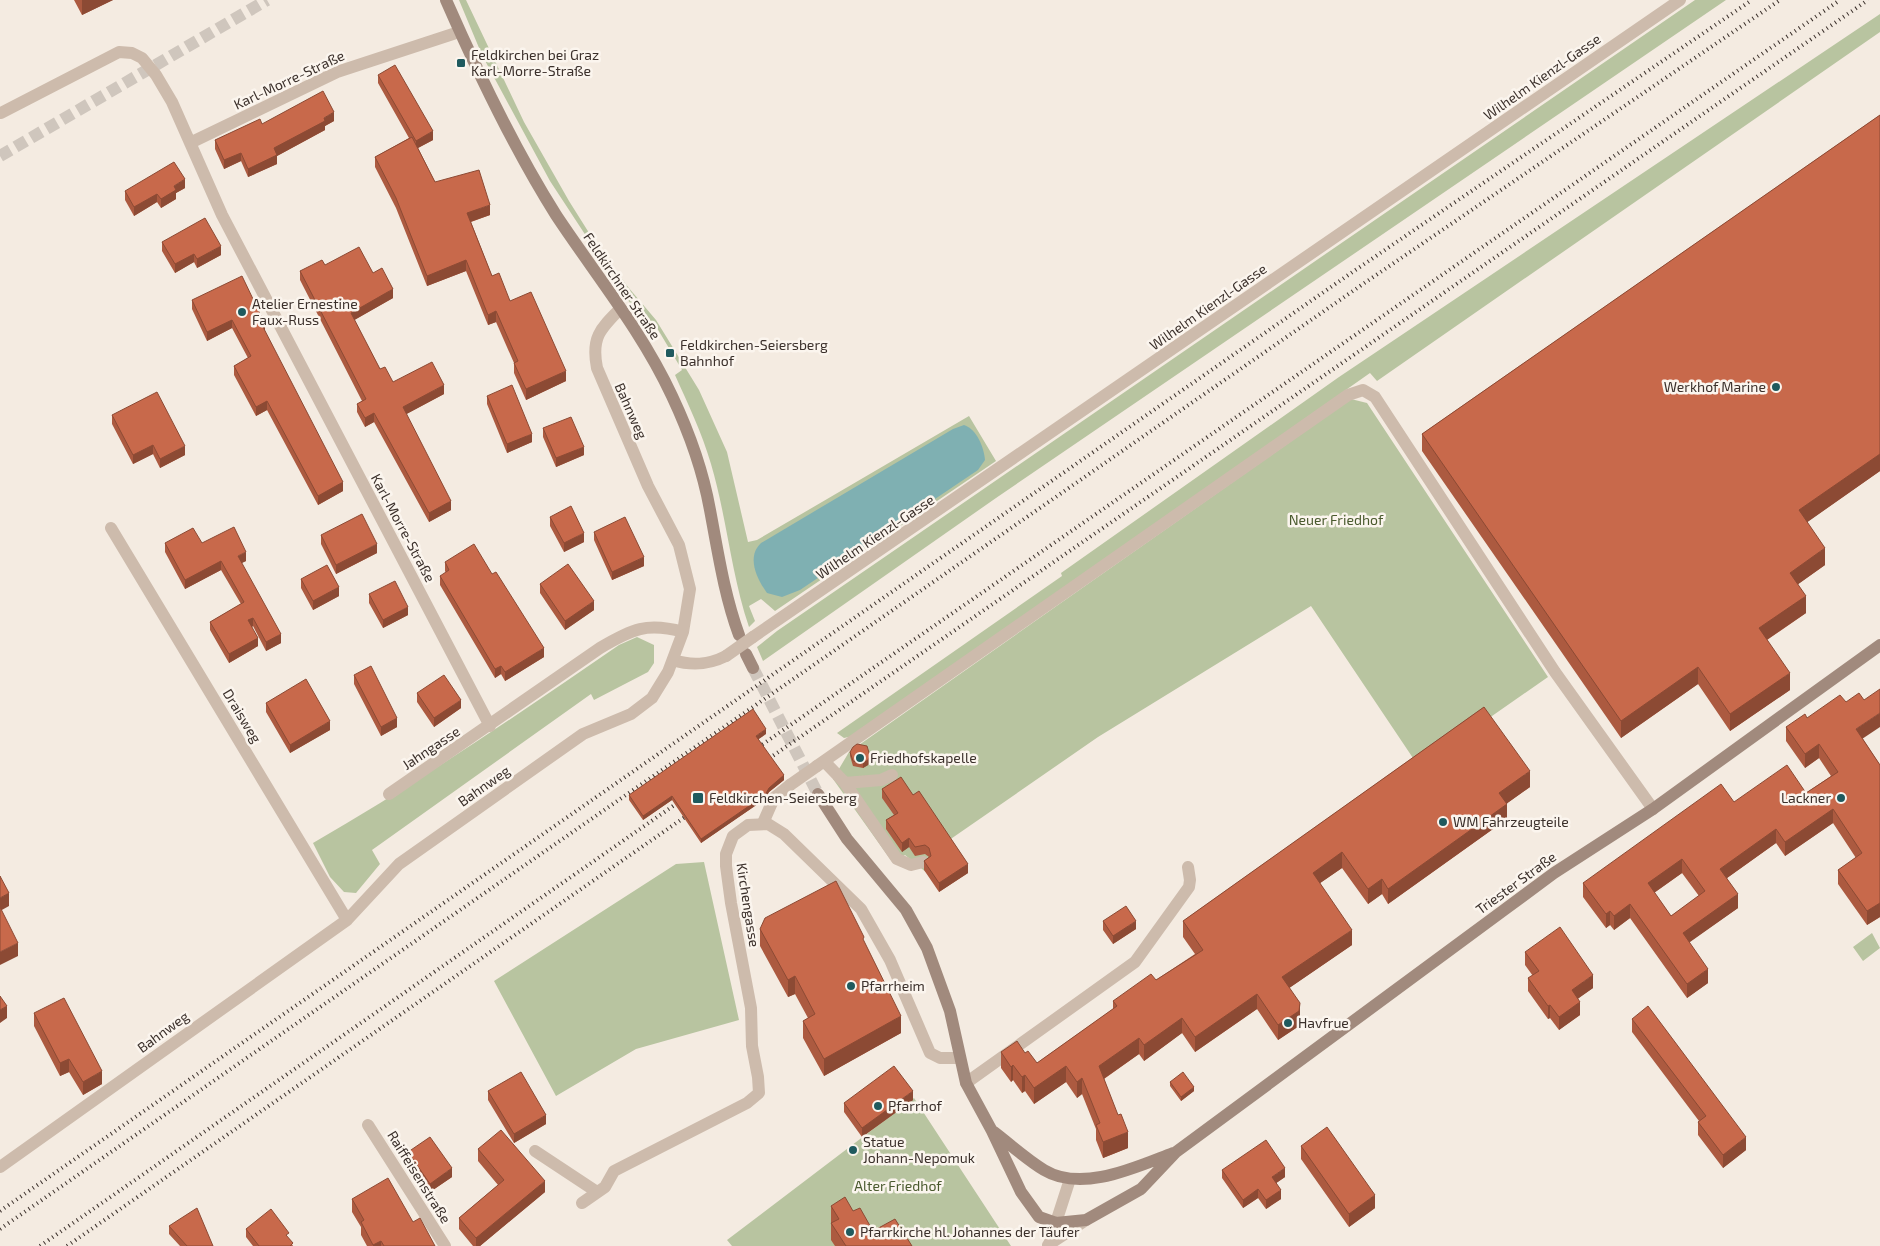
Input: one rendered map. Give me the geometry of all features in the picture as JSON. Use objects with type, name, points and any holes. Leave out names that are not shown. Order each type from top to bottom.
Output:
[{"type":"street","name":"Feldkirchner Straße","points":[[446,0],[460,32],[527,165],[555,213],[663,377],[691,440],[710,510],[720,570],[739,635]]},
{"type":"street","name":"Wilhelm Kienzl-Gasse","points":[[673,660],[684,664],[702,664],[726,656],[1680,0]]},
{"type":"street","name":"Karl-Morre-Straße","points":[[190,143],[337,72],[460,32]]},
{"type":"street","name":"Karl-Morre-Straße","points":[[1,113],[119,52],[132,53],[142,58],[156,75],[190,143],[222,215],[490,726]]},
{"type":"street","name":"Bahnweg","points":[[0,1167],[347,920],[399,864],[583,734],[642,707],[660,687],[684,632],[690,589],[679,545],[648,486],[608,395],[595,356],[597,335],[620,309]]},
{"type":"street","points":[[960,1058],[940,1058],[930,1053],[890,960],[861,909],[784,834],[763,823],[774,798],[820,763],[1348,395],[1363,390],[1375,397],[1555,672],[1653,809]]},
{"type":"street","name":"Draisweg","points":[[111,528],[347,920]]},
{"type":"street","points":[[490,726],[600,648],[621,636],[646,627],[660,626],[684,632]]},
{"type":"street","name":"Triester Straße","points":[[1176,1152],[1554,873],[1653,809],[1880,645]]},
{"type":"street","points":[[746,654],[753,668]]},
{"type":"street","name":"Jahngasse","points":[[389,794],[490,726]]},
{"type":"street","points":[[820,763],[845,783],[897,859],[911,865],[923,862]]},
{"type":"street","points":[[845,783],[873,781],[892,776]]},
{"type":"street","points":[[818,794],[847,839],[892,892],[918,930],[943,988],[966,1083],[992,1131],[1021,1192],[1039,1217],[1056,1223],[1086,1220]]},
{"type":"street","name":"Kirchengasse","points":[[582,1203],[605,1187],[614,1171],[747,1103],[758,1093],[758,1077],[752,1046],[751,1008],[731,903],[726,854],[733,836],[740,829],[748,825],[763,823]]},
{"type":"street","points":[[966,1083],[1135,962],[1189,887],[1188,867]]},
{"type":"street","name":"Raiffeisenstraße","points":[[368,1124],[445,1246]]},
{"type":"street","points":[[992,1131],[1045,1170],[1070,1179],[1114,1175],[1176,1152]]},
{"type":"street","points":[[535,1151],[597,1192]]},
{"type":"street","points":[[1048,1245],[1086,1220],[1141,1189],[1176,1152]]},
{"type":"street","points":[[1048,1245],[1070,1179]]},
{"type":"green space","points":[[459,0],[466,0],[524,122],[569,201],[591,236],[628,287],[656,320],[699,390],[727,452],[748,542],[757,540],[969,416],[996,461],[775,611],[761,599],[749,606],[755,621],[749,627],[738,587],[711,464],[699,430],[675,375],[682,370],[657,328],[649,332],[550,181],[482,55]]},
{"type":"green space","points":[[1695,0],[1726,0],[996,498],[763,661],[757,647],[777,631]]},
{"type":"green space","points":[[1880,14],[1880,32],[1377,381],[1370,373],[853,736],[844,738],[837,733],[1062,576],[1061,573],[1339,377]]},
{"type":"green space","name":"Neuer Friedhof","points":[[1351,399],[1367,403],[1548,677],[1419,767],[1311,606],[1098,737],[929,854],[937,866],[927,873],[905,855],[893,863],[833,779],[849,752]]},
{"type":"green space","points":[[637,637],[654,645],[654,663],[648,672],[594,700],[591,694],[372,850],[380,864],[356,893],[344,892],[330,877],[313,843],[430,772],[619,645]]},
{"type":"green space","points":[[704,862],[739,1020],[636,1049],[556,1096],[494,981],[676,864]]},
{"type":"green space","points":[[1872,933],[1880,948],[1863,961],[1853,947]]},
{"type":"green space","name":"Alter Friedhof","points":[[914,1098],[1011,1246],[732,1246],[727,1240]]},
{"type":"water","points":[[964,425],[973,430],[983,450],[985,460],[978,470],[800,590],[782,597],[767,593],[757,575],[754,561],[754,555],[761,543],[953,429]]},
{"type":"building","points":[[395,65],[433,131],[416,141],[378,75]]},
{"type":"building","points":[[323,91],[334,112],[324,118],[325,121],[274,148],[277,155],[248,169],[241,153],[224,160],[215,140],[260,119],[262,124]]},
{"type":"building","points":[[1880,115],[1880,454],[1799,510],[1825,548],[1790,573],[1806,596],[1759,628],[1790,673],[1730,714],[1698,667],[1621,721],[1422,434]]},
{"type":"building","points":[[412,137],[435,182],[479,170],[490,205],[467,213],[492,276],[499,273],[510,301],[531,292],[566,371],[526,389],[514,363],[518,361],[496,311],[488,315],[466,260],[427,276],[396,198],[375,157]]},
{"type":"building","points":[[174,162],[185,179],[174,186],[176,190],[161,199],[157,194],[134,207],[125,191]]},
{"type":"building","points":[[205,218],[221,246],[197,259],[194,254],[175,264],[162,242]]},
{"type":"building","points":[[359,247],[373,273],[382,268],[393,289],[351,313],[380,369],[385,367],[393,382],[432,362],[444,385],[403,407],[451,501],[429,513],[374,413],[365,418],[357,404],[366,399],[300,271],[322,260],[325,265]]},
{"type":"building","points":[[242,276],[265,324],[262,325],[343,482],[318,496],[267,401],[256,407],[234,366],[251,356],[232,320],[207,332],[192,300]]},
{"type":"building","points":[[512,385],[532,434],[507,444],[487,396]]},
{"type":"building","points":[[157,392],[185,446],[160,459],[153,445],[133,455],[112,415]]},
{"type":"building","points":[[571,417],[584,447],[556,458],[543,428]]},
{"type":"building","points":[[571,506],[584,533],[564,543],[550,517]]},
{"type":"building","points":[[362,514],[377,544],[336,565],[321,535]]},
{"type":"building","points":[[625,517],[644,557],[612,572],[594,532]]},
{"type":"building","points":[[234,527],[246,552],[238,556],[281,634],[266,642],[253,618],[248,620],[258,638],[229,654],[210,622],[244,602],[221,561],[185,580],[165,543],[193,528],[202,543]]},
{"type":"building","points":[[474,544],[492,574],[496,572],[544,648],[505,672],[501,666],[495,669],[440,576],[449,570],[445,562]]},
{"type":"building","points":[[568,564],[594,601],[565,621],[540,584]]},
{"type":"building","points":[[327,565],[339,587],[313,601],[301,579]]},
{"type":"building","points":[[395,581],[408,607],[383,620],[369,594]]},
{"type":"building","points":[[371,666],[397,718],[381,727],[354,675]]},
{"type":"building","points":[[444,675],[461,700],[434,718],[417,693]]},
{"type":"building","points":[[306,679],[330,721],[290,745],[266,703]]},
{"type":"building","points":[[1880,689],[1880,713],[1856,729],[1880,765],[1880,903],[1867,911],[1838,870],[1862,853],[1833,809],[1785,842],[1776,829],[1720,869],[1738,894],[1683,933],[1708,969],[1687,984],[1630,904],[1614,916],[1610,911],[1606,914],[1583,883],[1721,784],[1734,802],[1787,765],[1806,793],[1838,772],[1819,744],[1805,754],[1786,727],[1805,714],[1807,718],[1840,695],[1846,702],[1859,693],[1864,700]],"holes":[[[1682,859],[1705,891],[1671,916],[1648,883]]]},
{"type":"building","points":[[1484,707],[1530,771],[1499,793],[1507,804],[1388,889],[1382,879],[1368,889],[1342,852],[1313,873],[1352,930],[1282,977],[1300,1003],[1299,1011],[1278,1025],[1257,994],[1195,1037],[1182,1018],[1144,1045],[1139,1038],[1099,1066],[1118,1115],[1121,1114],[1128,1132],[1103,1142],[1096,1125],[1100,1123],[1082,1078],[1077,1082],[1066,1066],[1034,1088],[1025,1075],[1022,1077],[1013,1065],[1011,1067],[1001,1052],[1017,1041],[1025,1053],[1028,1051],[1037,1063],[1117,1006],[1113,1001],[1151,974],[1156,980],[1203,950],[1183,921]]},
{"type":"building","points":[[753,709],[766,729],[756,736],[784,775],[769,788],[765,795],[701,839],[672,796],[643,816],[629,795]]},
{"type":"building","name":"Friedhofskapelle","points":[[857,744],[867,746],[870,756],[863,763],[853,761],[850,752]]},
{"type":"building","points":[[901,777],[913,795],[919,791],[968,864],[939,883],[924,861],[931,856],[929,848],[925,845],[915,847],[909,838],[902,843],[886,820],[898,813],[882,789]]},
{"type":"building","points":[[0,876],[9,893],[0,898]]},
{"type":"building","name":"Pfarrheim","points":[[836,881],[901,1016],[824,1059],[803,1021],[815,1014],[795,976],[788,980],[760,929],[765,918]]},
{"type":"building","points":[[1126,906],[1136,921],[1113,936],[1103,921]]},
{"type":"building","points":[[0,907],[18,943],[0,952]]},
{"type":"building","points":[[1560,927],[1593,975],[1572,990],[1580,1002],[1559,1017],[1550,1005],[1548,1006],[1528,978],[1539,971],[1525,952]]},
{"type":"building","points":[[0,996],[7,1006],[0,1010]]},
{"type":"building","points":[[64,998],[102,1071],[83,1082],[69,1059],[60,1063],[34,1013]]},
{"type":"building","points":[[1648,1006],[1746,1137],[1723,1155],[1698,1122],[1706,1116],[1632,1019]]},
{"type":"building","name":"Pfarrhof","points":[[894,1066],[913,1091],[862,1128],[844,1103]]},
{"type":"building","points":[[521,1072],[546,1115],[514,1134],[488,1091]]},
{"type":"building","points":[[1183,1072],[1194,1087],[1181,1097],[1170,1082]]},
{"type":"building","points":[[1327,1127],[1375,1195],[1349,1214],[1301,1146]]},
{"type":"building","points":[[501,1130],[545,1181],[476,1238],[459,1218],[504,1180],[478,1149]]},
{"type":"building","points":[[430,1137],[452,1168],[430,1184],[408,1152]]},
{"type":"building","points":[[1266,1140],[1285,1168],[1272,1177],[1281,1190],[1266,1200],[1258,1189],[1243,1200],[1222,1170]]},
{"type":"building","points":[[388,1178],[413,1222],[420,1218],[435,1246],[384,1246],[381,1241],[373,1245],[361,1222],[364,1220],[352,1199]]},
{"type":"building","points":[[845,1197],[853,1211],[860,1208],[873,1231],[895,1219],[912,1246],[846,1246],[831,1223],[839,1219],[831,1206]]},
{"type":"building","points":[[197,1208],[213,1246],[187,1246],[169,1226]]},
{"type":"building","points":[[271,1209],[289,1233],[286,1235],[293,1243],[290,1246],[259,1246],[246,1229]]},
{"type":"tunnel","points":[[0,156],[267,0]]},
{"type":"tunnel","points":[[753,668],[818,794]]},
{"type":"railway","points":[[0,1211],[1354,271],[1752,0]]},
{"type":"railway","points":[[0,1229],[1363,284],[1780,0]]},
{"type":"railway","points":[[750,753],[1840,0]]},
{"type":"railway","points":[[761,764],[1868,0]]},
{"type":"railway","points":[[40,1246],[686,797]]},
{"type":"railway","points":[[67,1246],[695,810]]},
{"type":"place","name":"Feldkirchen bei Graz Karl-Morre-Straße","points":[[461,63]]},
{"type":"place","name":"Atelier Ernestine Faux-Russ","points":[[242,312]]},
{"type":"place","name":"Feldkirchen-Seiersberg Bahnhof","points":[[670,353]]},
{"type":"place","name":"Werkhof Marine","points":[[1776,387]]},
{"type":"place","name":"Friedhofskapelle","points":[[860,758]]},
{"type":"place","name":"Feldkirchen-Seiersberg","points":[[698,798]]},
{"type":"place","name":"Lackner","points":[[1841,798]]},
{"type":"place","name":"WM Fahrzeugteile","points":[[1443,822]]},
{"type":"place","name":"Pfarrheim","points":[[851,986]]},
{"type":"place","name":"Havfrue","points":[[1288,1023]]},
{"type":"place","name":"Pfarrhof","points":[[878,1106]]},
{"type":"place","name":"Statue Johann-Nepomuk","points":[[853,1150]]},
{"type":"place","name":"Pfarrkirche hl. Johannes der Täufer","points":[[850,1232]]}]
